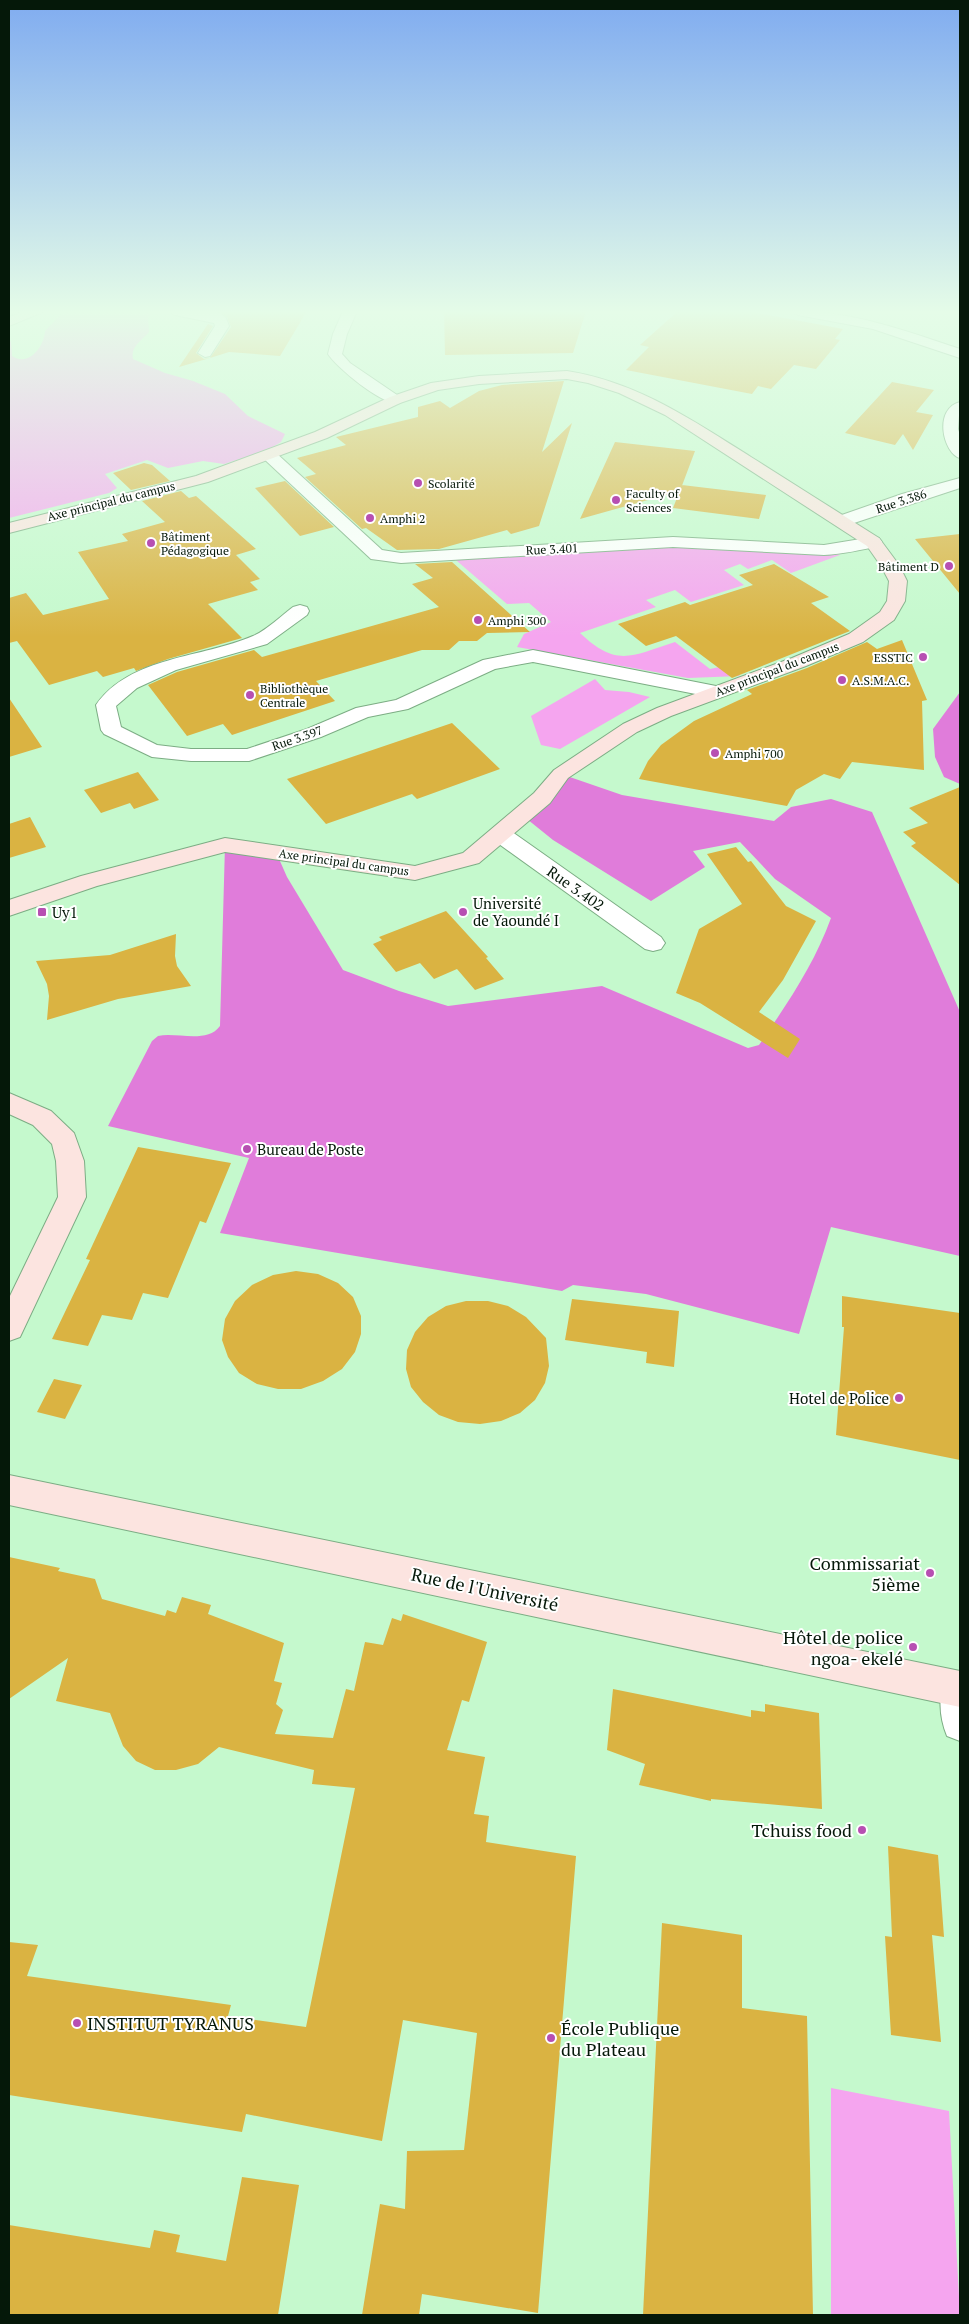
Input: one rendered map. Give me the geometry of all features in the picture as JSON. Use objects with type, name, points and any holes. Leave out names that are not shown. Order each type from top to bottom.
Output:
[{"type":"street","name":"Axe principal du campus","points":[[9,528],[202,479],[321,435],[354,419]]},
{"type":"street","name":"Axe principal du campus","points":[[9,908],[89,881],[225,845],[415,873],[471,858],[542,798],[561,774],[630,728],[716,692],[799,662],[856,638],[887,616],[896,601],[898,581],[890,565],[872,542],[682,419]]},
{"type":"street","points":[[951,419],[950,429],[960,453]]},
{"type":"street","name":"Rue 3.401","points":[[269,455],[377,555],[401,558],[673,542],[841,550],[872,542]]},
{"type":"street","name":"Rue 3.386","points":[[842,521],[960,483]]},
{"type":"street","name":"Rue 3.397","points":[[300,611],[260,640],[169,666],[130,684],[106,705],[111,730],[152,751],[191,755],[248,755],[314,733],[364,712],[401,705],[490,664],[533,656],[716,692]]},
{"type":"street","name":"Rue 3.402","points":[[500,834],[653,943]]},
{"type":"street","points":[[9,1103],[42,1118],[64,1140],[70,1160],[72,1197],[9,1328]]},
{"type":"street","name":"Rue de l'Université","points":[[9,1490],[960,1700]]},
{"type":"shaded area","points":[[9,419],[255,419],[285,434],[281,442],[268,450],[224,464],[203,461],[168,468],[147,460],[105,474],[117,488],[109,493],[9,518]]},
{"type":"shaded area","points":[[673,542],[824,550],[840,555],[791,573],[772,560],[748,569],[740,564],[724,570],[744,585],[691,602],[675,590],[646,600],[656,607],[580,633],[604,651],[625,656],[635,655],[675,642],[710,669],[724,666],[740,676],[688,678],[517,647],[524,634],[551,622],[529,603],[507,604],[450,555]]},
{"type":"shaded area","points":[[595,679],[605,690],[629,692],[650,697],[560,749],[541,745],[531,716]]},
{"type":"shaded area","points":[[960,692],[960,784],[944,777],[935,757],[933,729]]},
{"type":"shaded area","points":[[561,774],[622,795],[774,821],[791,807],[831,799],[872,812],[960,1012],[960,1256],[831,1227],[799,1334],[646,1294],[573,1285],[562,1291],[220,1233],[249,1158],[108,1126],[152,1041],[158,1036],[166,1035],[208,1035],[220,1026],[225,845],[276,852],[287,877],[343,970],[399,991],[448,1006],[602,986],[748,1048],[759,1045],[808,968],[831,918],[775,879],[740,842],[693,851],[705,867],[651,901],[553,840],[522,815]]},
{"type":"shaded area","points":[[831,2088],[949,2111],[960,2315],[831,2315]]},
{"type":"building","points":[[408,419],[552,419],[542,452],[572,423],[539,526],[511,534],[507,530],[439,549],[397,550],[366,528],[362,529],[305,477],[316,474],[297,458],[346,445],[336,437]]},
{"type":"building","points":[[857,419],[930,419],[913,450],[903,434],[895,445],[845,433]]},
{"type":"building","points":[[615,442],[695,451],[680,491],[580,519]]},
{"type":"building","points":[[144,463],[152,465],[170,481],[131,490],[113,473]]},
{"type":"building","points":[[285,481],[334,527],[300,536],[255,488]]},
{"type":"building","points":[[682,485],[766,495],[759,519],[673,508]]},
{"type":"building","points":[[181,491],[189,498],[196,496],[256,549],[236,555],[260,579],[250,582],[258,590],[208,604],[242,638],[168,659],[136,671],[134,668],[103,677],[97,671],[49,685],[17,641],[9,643],[9,598],[26,593],[43,615],[109,599],[78,552],[128,541],[122,534],[165,522],[142,501]]},
{"type":"building","name":"Bâtiment D","points":[[960,534],[960,594],[915,539]]},
{"type":"building","points":[[452,562],[530,632],[487,633],[477,641],[459,641],[449,650],[422,650],[316,681],[335,701],[232,735],[223,724],[187,736],[148,685],[177,672],[254,650],[262,657],[439,607],[412,584],[433,578],[415,564]]},
{"type":"building","points":[[774,564],[829,597],[811,603],[850,631],[732,678],[676,636],[646,646],[618,624],[685,602],[690,605],[753,585],[739,575]]},
{"type":"building","points":[[902,640],[927,700],[922,701],[924,770],[852,762],[840,779],[824,774],[796,790],[787,806],[639,779],[648,761],[661,745],[694,721],[752,694],[747,690],[807,668],[867,642],[877,649]]},
{"type":"building","points":[[9,698],[42,747],[9,757]]},
{"type":"building","points":[[452,723],[500,769],[417,799],[412,794],[326,824],[287,779]]},
{"type":"building","points":[[138,772],[159,800],[134,809],[130,803],[101,813],[84,790]]},
{"type":"building","points":[[960,787],[960,885],[911,846],[916,843],[903,832],[928,823],[909,808]]},
{"type":"building","points":[[30,817],[46,847],[9,858],[9,824]]},
{"type":"building","points":[[736,847],[748,862],[751,861],[786,906],[816,921],[783,980],[759,1012],[800,1039],[788,1058],[700,1003],[676,993],[699,929],[742,904],[707,854]]},
{"type":"building","points":[[446,911],[488,957],[486,958],[504,979],[475,990],[457,969],[434,979],[420,963],[396,972],[373,944],[382,940],[379,937]]},
{"type":"building","points":[[176,934],[175,956],[177,966],[191,986],[118,999],[47,1020],[49,996],[47,984],[36,961],[110,955]]},
{"type":"building","points":[[138,1147],[231,1163],[206,1223],[200,1221],[168,1298],[143,1293],[132,1320],[102,1315],[88,1346],[52,1339],[90,1260],[86,1259]]},
{"type":"building","points":[[296,1271],[318,1274],[338,1283],[353,1297],[361,1316],[361,1334],[355,1352],[342,1369],[323,1381],[301,1389],[278,1389],[257,1384],[239,1373],[228,1357],[222,1340],[225,1319],[235,1301],[252,1285],[273,1275]]},
{"type":"building","name":"Hotel de Police","points":[[842,1296],[960,1313],[960,1460],[836,1435],[844,1327],[842,1327]]},
{"type":"building","points":[[572,1299],[679,1311],[674,1367],[646,1363],[647,1352],[565,1340]]},
{"type":"building","points":[[466,1301],[488,1301],[508,1306],[526,1317],[546,1338],[549,1366],[545,1383],[535,1400],[520,1413],[501,1421],[480,1424],[458,1422],[439,1415],[423,1402],[411,1387],[406,1369],[407,1350],[415,1332],[428,1317],[446,1306]]},
{"type":"building","points":[[54,1379],[82,1385],[65,1419],[37,1412]]},
{"type":"building","points":[[9,1557],[60,1568],[58,1571],[95,1579],[102,1599],[165,1616],[167,1610],[176,1613],[182,1597],[211,1605],[208,1614],[284,1643],[274,1681],[282,1683],[276,1704],[283,1710],[275,1734],[333,1738],[346,1689],[354,1691],[365,1642],[383,1645],[392,1618],[401,1621],[403,1614],[487,1642],[469,1702],[462,1700],[447,1750],[485,1757],[474,1814],[489,1816],[486,1842],[576,1856],[538,2313],[422,2294],[419,2315],[362,2315],[380,2204],[405,2209],[407,2151],[464,2150],[477,2033],[403,2020],[382,2141],[246,2114],[242,2132],[9,2095],[9,1942],[38,1945],[27,1976],[231,2005],[228,2016],[306,2027],[355,1788],[312,1784],[314,1770],[219,1747],[198,1764],[176,1770],[155,1770],[136,1761],[123,1746],[110,1713],[56,1701],[68,1658],[9,1699]]},
{"type":"building","points":[[613,1689],[751,1717],[751,1710],[765,1712],[765,1704],[819,1713],[822,1809],[711,1799],[711,1801],[639,1785],[645,1764],[607,1750]]},
{"type":"building","points":[[888,1846],[938,1855],[944,1937],[932,1935],[941,2042],[891,2035],[885,1936],[892,1937]]},
{"type":"building","points":[[662,1923],[742,1935],[742,2008],[807,2016],[813,2315],[643,2315]]},
{"type":"building","points":[[242,2177],[299,2185],[278,2315],[9,2315],[9,2225],[150,2248],[154,2230],[180,2235],[176,2252],[226,2261]]},
{"type":"place","name":"Scolarité","points":[[418,483]]},
{"type":"place","name":"Faculty of Sciences","points":[[616,500]]},
{"type":"place","name":"Amphi 2","points":[[370,518]]},
{"type":"place","name":"Bâtiment Pédagogique","points":[[151,543]]},
{"type":"place","name":"Bâtiment D","points":[[949,566]]},
{"type":"place","name":"Amphi 300","points":[[478,620]]},
{"type":"place","name":"ESSTIC","points":[[923,657]]},
{"type":"place","name":"A.S.M.A.C.","points":[[842,680]]},
{"type":"place","name":"Bibliothèque Centrale","points":[[250,695]]},
{"type":"place","name":"Amphi 700","points":[[715,753]]},
{"type":"place","name":"Uy1","points":[[42,912]]},
{"type":"place","name":"Université de Yaoundé I","points":[[463,912]]},
{"type":"place","name":"Bureau de Poste","points":[[247,1149]]},
{"type":"place","name":"Hotel de Police","points":[[899,1398]]},
{"type":"place","name":"Commissariat 5ième","points":[[930,1573]]},
{"type":"place","name":"Hôtel de police ngoa- ekelé","points":[[913,1647]]},
{"type":"place","name":"Tchuiss food","points":[[862,1830]]},
{"type":"place","name":"INSTITUT TYRANUS","points":[[77,2023]]},
{"type":"place","name":"École Publique du Plateau","points":[[551,2038]]}]
